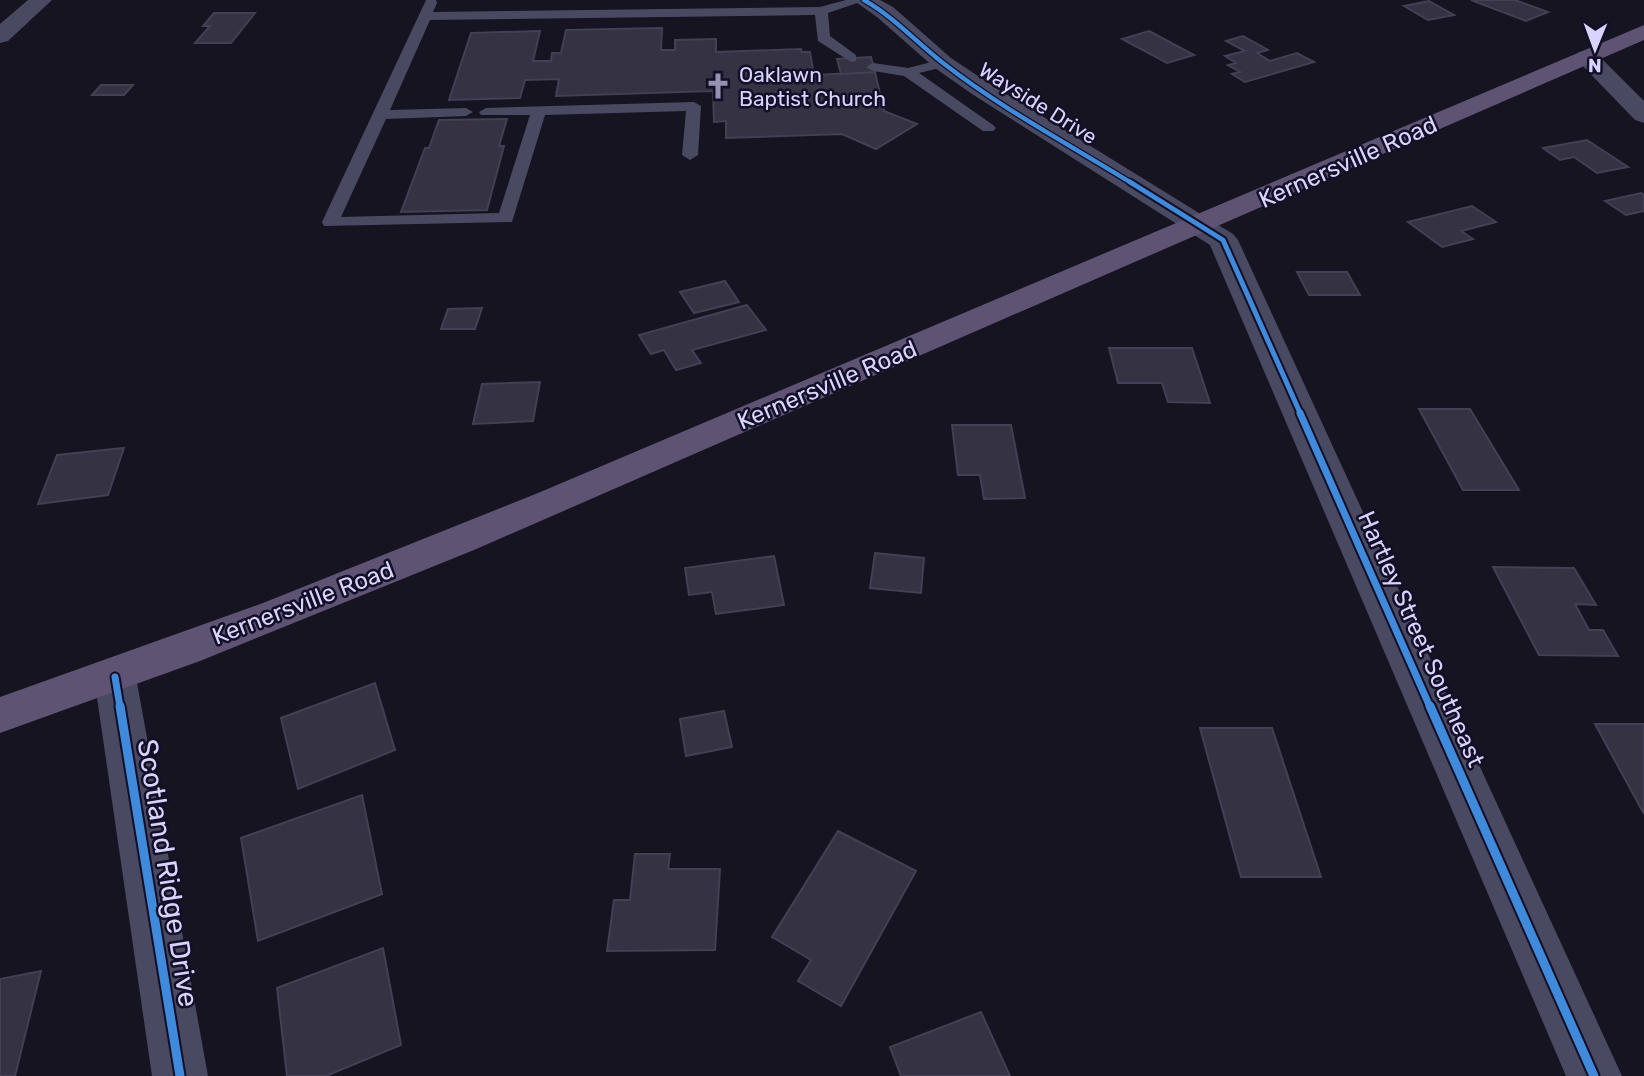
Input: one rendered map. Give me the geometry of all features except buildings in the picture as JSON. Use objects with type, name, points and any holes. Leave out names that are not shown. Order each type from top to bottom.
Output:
[{"type":"main road","name":"Kernersville Road","points":[[0,715],[115,677],[442,549],[1201,226],[1644,32]]},
{"type":"street","points":[[0,36],[41,0]]},
{"type":"street","name":"Wayside Drive","points":[[862,0],[885,12],[943,63],[1201,226]]},
{"type":"street","points":[[1587,57],[1644,115]]},
{"type":"street","name":"Hartley Street Southeast","points":[[1201,226],[1223,240],[1594,1076]]},
{"type":"street","name":"Scotland Ridge Drive","points":[[115,677],[180,1076]]},
{"type":"lane","points":[[433,0],[330,222],[506,218],[539,110]]},
{"type":"lane","points":[[424,16],[821,11],[862,0]]},
{"type":"lane","points":[[821,11],[824,38],[851,58]]},
{"type":"lane","points":[[873,67],[908,72],[943,63]]},
{"type":"lane","points":[[908,72],[988,128]]},
{"type":"lane","points":[[486,112],[694,106],[690,155]]},
{"type":"lane","points":[[380,115],[466,112]]},
{"type":"cycle path","points":[[864,0],[885,12],[943,63],[981,89],[1223,240],[1594,1076]]},
{"type":"cycle path","points":[[115,677],[180,1076]]},
{"type":"place","name":"Oaklawn Baptist Church","points":[[718,86]]}]
